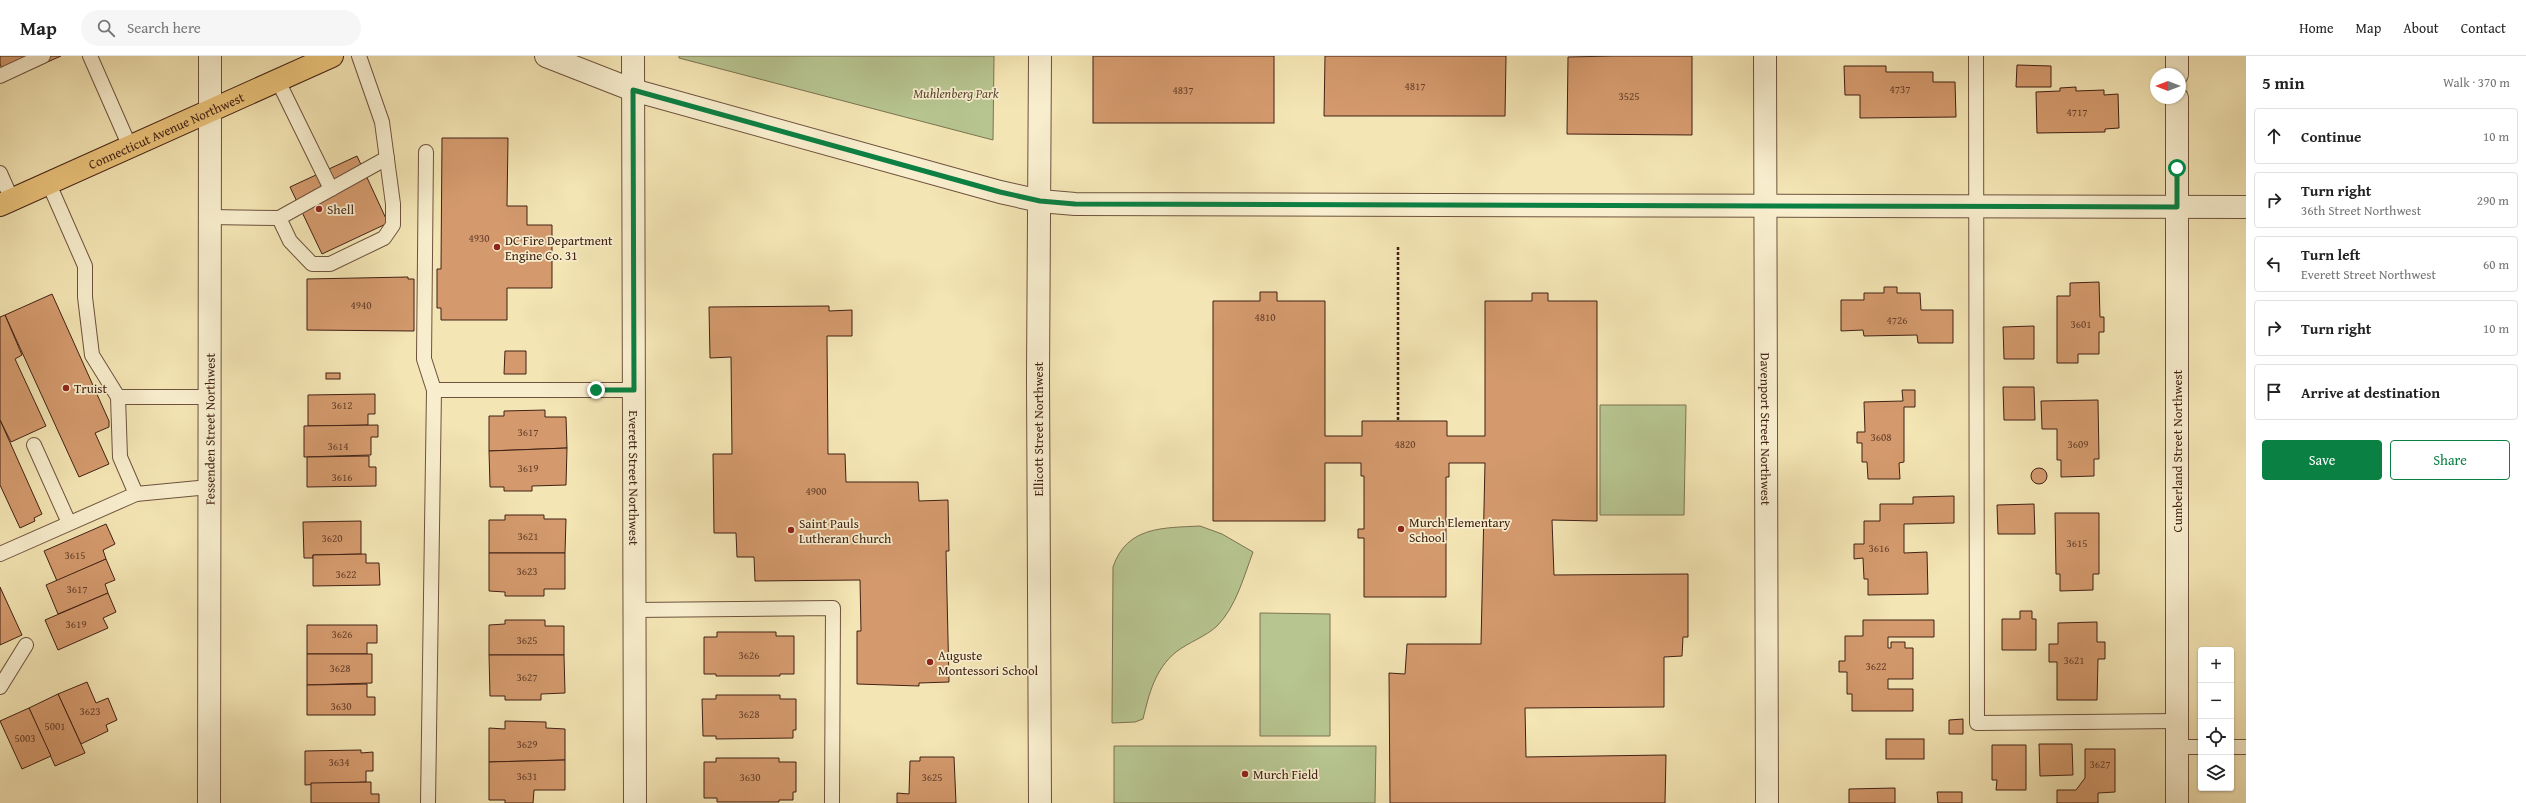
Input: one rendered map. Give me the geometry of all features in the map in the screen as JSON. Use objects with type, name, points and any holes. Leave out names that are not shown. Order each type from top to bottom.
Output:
[{"type":"main road","name":"Connecticut Avenue Northwest","points":[[6,203],[332,56]]},
{"type":"street","name":"Fessenden Street Northwest","points":[[209,803],[210,56]]},
{"type":"street","points":[[546,56],[633,90],[1000,192],[1040,201],[1082,204],[1766,207],[2246,207]]},
{"type":"street","name":"Everett Street Northwest","points":[[633,56],[635,803]]},
{"type":"street","name":"Ellicott Street Northwest","points":[[1040,56],[1038,376],[1040,803]]},
{"type":"street","name":"Davenport Street Northwest","points":[[1765,56],[1767,803]]},
{"type":"street","points":[[2177,56],[2177,68]]},
{"type":"street","name":"Cumberland Street Northwest","points":[[2177,104],[2177,803]]},
{"type":"lane","points":[[0,76],[43,56]]},
{"type":"lane","points":[[90,56],[130,147]]},
{"type":"lane","points":[[279,218],[290,241],[312,264],[330,264],[384,238],[393,225],[393,204],[382,122],[359,56]]},
{"type":"lane","points":[[1976,56],[1977,723],[2177,722]]},
{"type":"lane","points":[[278,80],[331,189]]},
{"type":"lane","points":[[426,152],[424,359],[434,390],[428,803]]},
{"type":"lane","points":[[210,217],[279,218],[387,158]]},
{"type":"lane","points":[[0,173],[6,203]]},
{"type":"lane","points":[[49,184],[85,266],[85,296],[92,355],[118,397],[120,457],[136,494]]},
{"type":"lane","points":[[434,390],[634,390]]},
{"type":"lane","points":[[118,397],[210,397]]},
{"type":"lane","points":[[34,445],[69,523]]},
{"type":"lane","points":[[0,554],[136,494],[209,487]]},
{"type":"lane","points":[[634,610],[833,608],[832,803]]},
{"type":"lane","points":[[0,687],[26,645]]},
{"type":"lane","points":[[2177,747],[2198,747]]},
{"type":"lane","points":[[2234,747],[2246,748]]},
{"type":"path","points":[[1398,247],[1398,421]]},
{"type":"green space","name":"Muhlenberg Park","points":[[679,56],[994,56],[993,140],[679,58]]},
{"type":"green space","points":[[1600,405],[1686,405],[1684,515],[1600,515]]},
{"type":"green space","points":[[1200,526],[1222,534],[1253,552],[1239,591],[1224,618],[1217,626],[1176,652],[1163,666],[1154,682],[1143,719],[1135,722],[1112,723],[1113,567],[1119,554],[1127,544],[1137,537],[1160,529]]},
{"type":"green space","points":[[1260,613],[1330,614],[1330,736],[1260,736]]},
{"type":"green space","name":"Murch Field","points":[[1114,746],[1376,746],[1375,803],[1114,803]]},
{"type":"building","points":[[0,56],[61,56],[7,80],[0,64]]},
{"type":"building","points":[[1093,56],[1274,56],[1274,123],[1093,123]]},
{"type":"building","points":[[1325,56],[1506,56],[1505,116],[1324,116]]},
{"type":"building","points":[[1692,56],[1692,135],[1567,134],[1568,57]]},
{"type":"building","points":[[2017,65],[2051,66],[2051,87],[2016,87]]},
{"type":"building","points":[[1844,66],[1886,66],[1886,72],[1933,72],[1933,82],[1955,82],[1956,117],[1860,118],[1860,95],[1845,95]]},
{"type":"building","points":[[2076,87],[2076,91],[2104,90],[2104,95],[2118,94],[2119,128],[2105,129],[2105,132],[2037,133],[2036,92],[2060,91],[2060,88]]},
{"type":"building","name":"DC Fire Department Engine Co. 31","points":[[442,138],[508,138],[507,206],[527,206],[527,225],[552,225],[552,288],[507,288],[507,320],[441,320],[441,308],[437,308],[437,269],[441,269]]},
{"type":"building","points":[[357,156],[388,223],[322,254],[290,187]]},
{"type":"building","points":[[408,277],[408,279],[414,279],[414,331],[307,330],[307,279]]},
{"type":"building","points":[[2099,282],[2100,317],[2104,317],[2104,332],[2099,332],[2099,354],[2078,354],[2078,363],[2057,363],[2057,296],[2070,296],[2070,283]]},
{"type":"building","points":[[1884,287],[1897,287],[1897,293],[1920,293],[1921,310],[1953,310],[1953,343],[1918,343],[1917,335],[1864,336],[1863,330],[1841,331],[1841,300],[1864,300],[1864,293],[1884,293]]},
{"type":"building","points":[[1260,292],[1277,292],[1277,301],[1325,301],[1325,436],[1362,436],[1362,421],[1447,421],[1447,436],[1485,436],[1485,301],[1532,301],[1532,293],[1548,293],[1548,301],[1597,301],[1597,521],[1552,520],[1554,575],[1688,574],[1688,637],[1683,637],[1682,656],[1664,657],[1664,707],[1525,708],[1526,757],[1666,755],[1665,803],[1390,803],[1389,673],[1405,674],[1407,644],[1481,644],[1485,463],[1449,463],[1449,477],[1446,477],[1446,597],[1364,597],[1364,538],[1358,538],[1358,529],[1364,529],[1364,476],[1361,476],[1361,463],[1325,463],[1325,521],[1213,521],[1213,301],[1260,301]]},
{"type":"building","name":"Truist","points":[[52,294],[109,421],[109,427],[95,433],[109,464],[79,477],[5,315]]},
{"type":"building","points":[[829,306],[829,311],[852,310],[852,336],[827,336],[828,454],[845,454],[846,482],[918,482],[919,501],[948,500],[949,551],[946,551],[949,682],[919,683],[919,686],[857,684],[857,631],[861,631],[860,580],[755,581],[754,557],[737,557],[736,533],[714,533],[713,454],[732,454],[731,357],[710,358],[709,307]]},
{"type":"building","points":[[5,315],[22,355],[15,359],[46,426],[11,442],[0,420],[0,317]]},
{"type":"building","points":[[2034,326],[2034,359],[2004,359],[2003,327]]},
{"type":"building","points":[[505,351],[526,351],[526,374],[504,374]]},
{"type":"building","points":[[326,373],[340,373],[340,379],[326,379]]},
{"type":"building","points":[[2003,387],[2034,387],[2035,420],[2004,420]]},
{"type":"building","points":[[1902,390],[1915,390],[1915,407],[1904,407],[1904,462],[1899,463],[1900,479],[1868,479],[1867,462],[1862,462],[1862,443],[1857,443],[1857,432],[1865,432],[1864,402],[1903,401]]},
{"type":"building","points":[[375,394],[375,414],[368,414],[368,425],[308,426],[308,395]]},
{"type":"building","points":[[2098,400],[2099,459],[2094,459],[2094,476],[2061,477],[2061,460],[2057,460],[2057,429],[2042,429],[2041,401]]},
{"type":"building","points":[[545,410],[545,417],[566,417],[567,448],[489,451],[489,416],[504,416],[504,411]]},
{"type":"building","points":[[0,420],[42,514],[34,518],[35,521],[20,528],[0,485]]},
{"type":"building","points":[[378,425],[378,437],[371,437],[371,455],[304,457],[304,426]]},
{"type":"building","points":[[567,448],[566,485],[532,486],[532,491],[504,491],[504,487],[490,487],[489,451]]},
{"type":"building","points":[[369,456],[369,467],[376,467],[376,486],[307,487],[307,457]]},
{"type":"building","points":[[2036,468],[2042,468],[2047,473],[2045,482],[2042,484],[2036,484],[2031,479],[2031,473]]},
{"type":"building","points":[[1954,496],[1954,523],[1904,524],[1904,553],[1927,552],[1928,594],[1868,595],[1868,579],[1864,579],[1863,558],[1854,559],[1854,544],[1864,544],[1864,521],[1880,521],[1880,504],[1913,504],[1913,497]]},
{"type":"building","points":[[2034,504],[2035,534],[1998,534],[1997,505]]},
{"type":"building","points":[[2055,513],[2099,513],[2099,574],[2093,574],[2093,590],[2060,591],[2060,574],[2056,574]]},
{"type":"building","points":[[505,515],[544,515],[544,519],[566,519],[565,553],[489,553],[489,520],[505,520]]},
{"type":"building","points":[[361,521],[361,554],[313,555],[313,558],[304,558],[303,522]]},
{"type":"building","points":[[106,524],[115,544],[103,550],[106,559],[57,581],[44,551]]},
{"type":"building","points":[[489,553],[565,553],[565,589],[544,589],[544,596],[505,596],[505,592],[489,591]]},
{"type":"building","points":[[366,554],[366,563],[379,563],[380,585],[313,586],[313,555]]},
{"type":"building","points":[[106,559],[115,580],[105,584],[108,593],[58,614],[46,585]]},
{"type":"building","points":[[0,587],[22,635],[0,645]]},
{"type":"building","points":[[108,593],[116,612],[103,618],[108,628],[58,650],[45,620]]},
{"type":"building","points":[[2020,611],[2032,611],[2032,619],[2036,619],[2036,650],[2002,650],[2002,619],[2020,619]]},
{"type":"building","points":[[505,620],[545,620],[545,626],[564,626],[564,655],[489,655],[489,625],[505,624]]},
{"type":"building","points":[[1863,620],[1934,620],[1934,637],[1888,637],[1888,648],[1891,648],[1891,642],[1905,642],[1905,648],[1913,648],[1913,679],[1888,679],[1888,689],[1913,689],[1913,711],[1852,711],[1852,694],[1847,694],[1847,672],[1839,672],[1839,661],[1845,661],[1845,636],[1863,636]]},
{"type":"building","points":[[2097,622],[2097,642],[2105,642],[2105,659],[2098,659],[2097,700],[2057,700],[2057,662],[2049,662],[2049,644],[2058,644],[2058,623]]},
{"type":"building","points":[[307,625],[377,625],[377,643],[367,643],[367,654],[307,654]]},
{"type":"building","points":[[717,632],[776,632],[776,636],[794,636],[794,674],[780,674],[780,676],[716,676],[716,674],[704,674],[704,637],[717,637]]},
{"type":"building","points":[[307,654],[372,654],[372,683],[307,685]]},
{"type":"building","points":[[489,655],[564,655],[565,693],[541,694],[541,700],[505,700],[505,696],[490,696]]},
{"type":"building","points":[[87,682],[96,703],[108,698],[117,720],[106,725],[108,731],[81,744],[58,694]]},
{"type":"building","points":[[367,684],[367,697],[375,697],[375,715],[307,715],[307,685]]},
{"type":"building","points":[[58,694],[85,753],[55,766],[29,708]]},
{"type":"building","points":[[716,695],[780,695],[780,699],[796,699],[796,730],[793,730],[793,738],[716,739],[716,736],[703,736],[702,699],[716,699]]},
{"type":"building","points":[[29,708],[51,756],[22,769],[0,721]]},
{"type":"building","points":[[1963,719],[1963,734],[1949,734],[1949,720]]},
{"type":"building","points":[[505,721],[546,722],[546,728],[565,729],[565,760],[489,762],[489,728],[505,729]]},
{"type":"building","points":[[1886,739],[1924,739],[1924,759],[1886,759]]},
{"type":"building","points":[[2039,744],[2072,744],[2073,775],[2040,776]]},
{"type":"building","points":[[1992,745],[2026,745],[2026,790],[1996,790],[1997,780],[1992,780]]},
{"type":"building","points":[[2085,749],[2115,749],[2115,792],[2098,793],[2098,803],[2057,803],[2057,790],[2076,790],[2085,778]]},
{"type":"building","points":[[361,750],[361,753],[373,752],[373,771],[366,771],[366,782],[305,785],[305,751]]},
{"type":"building","points":[[920,757],[954,757],[956,803],[897,803],[897,793],[909,794],[910,761],[920,761]]},
{"type":"building","points":[[716,758],[779,758],[779,762],[796,762],[796,792],[793,792],[793,800],[779,800],[779,802],[717,802],[717,798],[704,798],[704,762],[716,762]]},
{"type":"building","points":[[565,760],[565,790],[534,790],[533,803],[505,803],[505,800],[489,800],[489,762]]},
{"type":"building","points":[[371,782],[371,794],[379,794],[379,803],[311,803],[311,783]]},
{"type":"building","points":[[1895,788],[1895,803],[1849,803],[1849,789]]},
{"type":"building","points":[[1937,792],[1962,792],[1962,803],[1938,803]]},
{"type":"place","name":"Shell","points":[[319,209]]},
{"type":"place","name":"DC Fire Department Engine Co. 31","points":[[497,247]]},
{"type":"place","name":"Truist","points":[[66,388]]},
{"type":"place","name":"Murch Elementary School","points":[[1401,529]]},
{"type":"place","name":"Saint Pauls Lutheran Church","points":[[791,530]]},
{"type":"place","name":"Auguste Montessori School","points":[[930,662]]},
{"type":"place","name":"Murch Field","points":[[1245,774]]},
{"type":"route","points":[[596,390],[634,390],[633,90],[1000,192],[1040,201],[1075,204],[1723,207],[2177,207],[2177,168]]}]
